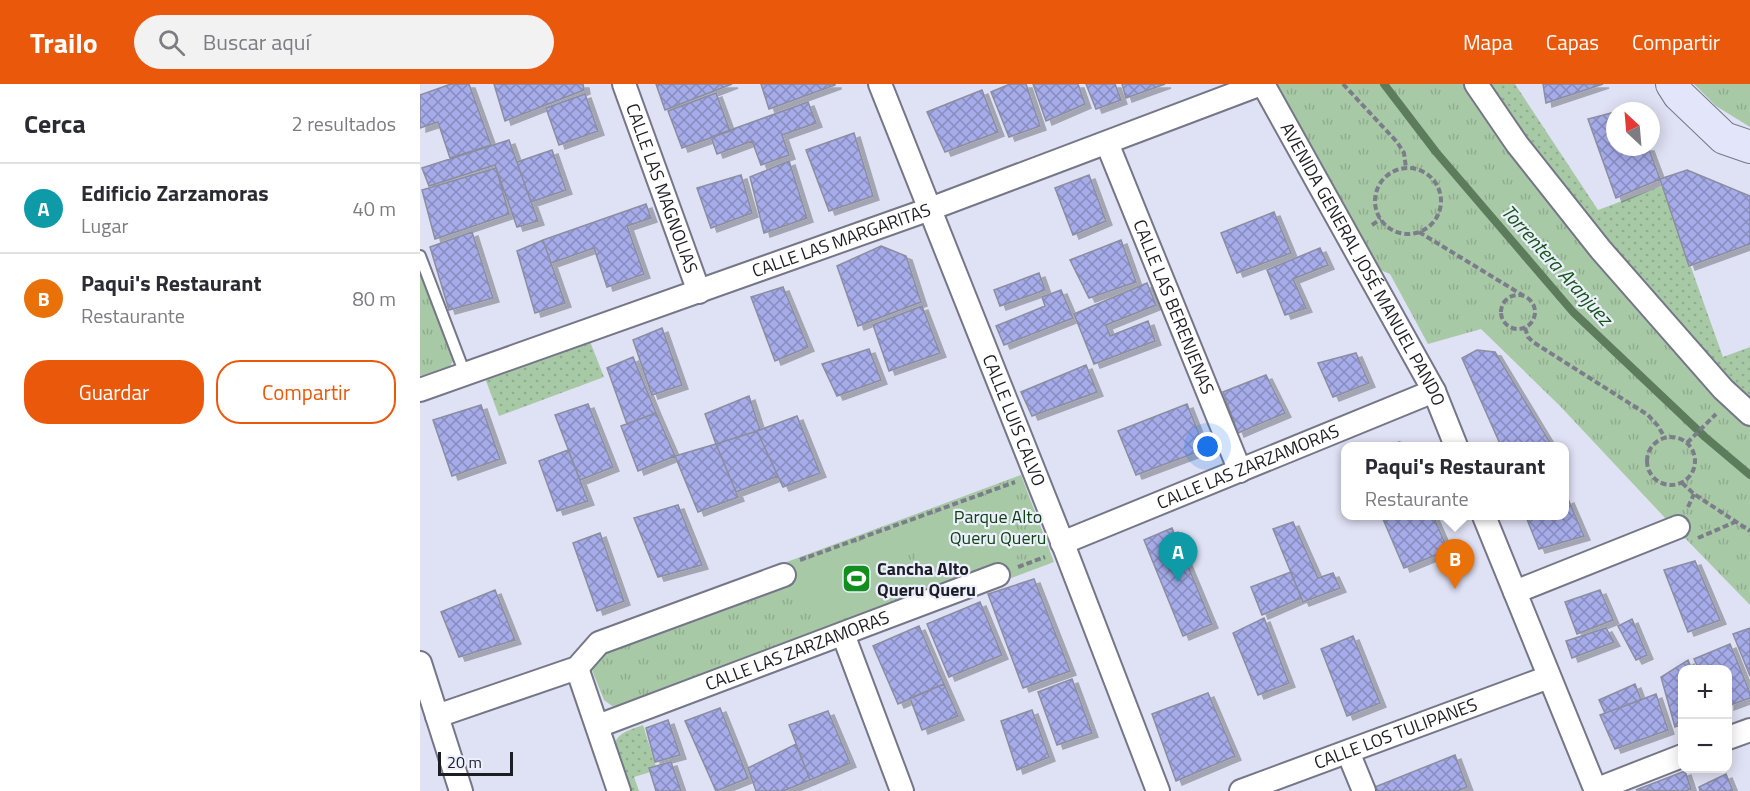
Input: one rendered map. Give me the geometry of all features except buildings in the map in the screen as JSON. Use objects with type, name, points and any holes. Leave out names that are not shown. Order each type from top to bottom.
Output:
[{"type":"main road","points":[[1672,84],[1679,95],[1724,138],[1750,147]]},
{"type":"street","name":"CALLE LAS MAGNOLIAS","points":[[624,84],[699,292]]},
{"type":"street","name":"CALLE LUIS CALVO","points":[[880,84],[1158,791]]},
{"type":"street","name":"CALLE LAS MARGARITAS","points":[[420,390],[930,209],[1262,84]]},
{"type":"street","name":"AVENIDA GENERAL JOSÉ MANUEL PANDO","points":[[1262,84],[1434,391],[1454,442]]},
{"type":"street","points":[[1476,84],[1517,144],[1601,250],[1723,389],[1750,414]]},
{"type":"street","name":"CALLE LAS BERENJENAS","points":[[1107,143],[1240,471]]},
{"type":"street","name":"CALLE LAS ZARZAMORAS","points":[[1062,543],[1434,391]]},
{"type":"street","points":[[1486,520],[1596,790],[1678,758]]},
{"type":"street","points":[[1515,592],[1685,534]]},
{"type":"street","points":[[437,716],[577,668],[599,644],[784,575]]},
{"type":"street","name":"CALLE LAS ZARZAMORAS","points":[[598,726],[998,575]]},
{"type":"street","points":[[843,634],[902,791]]},
{"type":"street","points":[[420,663],[461,791]]},
{"type":"street","points":[[577,668],[619,791]]},
{"type":"street","name":"CALLE LOS TULIPANES","points":[[1241,791],[1549,677]]},
{"type":"street","points":[[1732,737],[1750,730]]},
{"type":"street","points":[[1348,752],[1364,791]]},
{"type":"lane","points":[[420,256],[465,374]]},
{"type":"path","points":[[1343,84],[1397,142],[1404,153],[1406,168]]},
{"type":"path","points":[[1406,168],[1426,173],[1434,180],[1441,200],[1440,210],[1435,220],[1428,227],[1408,234],[1388,227],[1376,209],[1379,187],[1385,177],[1406,168]]},
{"type":"path","points":[[1372,225],[1381,219]]},
{"type":"path","points":[[1418,232],[1524,296],[1533,304],[1535,309],[1533,320],[1525,328],[1508,326],[1501,313],[1504,303],[1512,296],[1524,296]]},
{"type":"path","points":[[1525,328],[1528,338],[1533,342],[1648,416],[1665,438]]},
{"type":"path","points":[[1687,443],[1704,427]]},
{"type":"path","points":[[1673,437],[1687,443],[1692,449],[1695,464],[1693,472],[1682,483],[1666,485],[1659,482],[1649,470],[1647,462],[1652,447],[1665,438],[1673,437]]},
{"type":"path","points":[[1682,483],[1694,494],[1750,531]]},
{"type":"path","points":[[784,575],[785,566],[1004,486]]},
{"type":"path","points":[[1685,534],[1736,521]]},
{"type":"green space","points":[[1275,84],[1464,84],[1510,151],[1580,243],[1717,398],[1750,426],[1750,605],[1684,537],[1690,533],[1683,515],[1667,520],[1560,406],[1481,329],[1428,344],[1390,274],[1373,267]]},
{"type":"green space","points":[[1488,84],[1515,84],[1598,210],[1662,186],[1723,357],[1750,347],[1750,404],[1582,216]]},
{"type":"green space","points":[[1694,84],[1750,84],[1750,127],[1716,106]]},
{"type":"green space","points":[[420,273],[453,361],[450,366],[420,376]]},
{"type":"green space","points":[[589,339],[604,377],[499,416],[485,378]]},
{"type":"green space","name":"Parque Alto Queru Queru","points":[[1021,475],[1054,562],[1001,582],[625,705],[612,706],[604,700],[592,670],[597,654],[792,584],[784,563]]},
{"type":"green space","name":"Cancha Alto Queru Queru","points":[[1001,490],[1024,553],[927,588],[904,526]]},
{"type":"green space","name":"Cancha Alto Queru Queru","points":[[896,528],[919,590],[816,629],[793,567]]},
{"type":"green space","points":[[643,725],[657,770],[634,777],[639,791],[630,791],[614,747],[621,735]]},
{"type":"waterway","name":"Torrentera Aranjuez","points":[[1384,84],[1436,152],[1573,312],[1705,437],[1750,475]]},
{"type":"place","name":"Cancha Alto Queru Queru","points":[[856,579]]},
{"type":"place","name":"Edificio Zarzamoras","points":[[1178,582]]},
{"type":"place","name":"Paqui's Restaurant","points":[[1455,589]]}]
